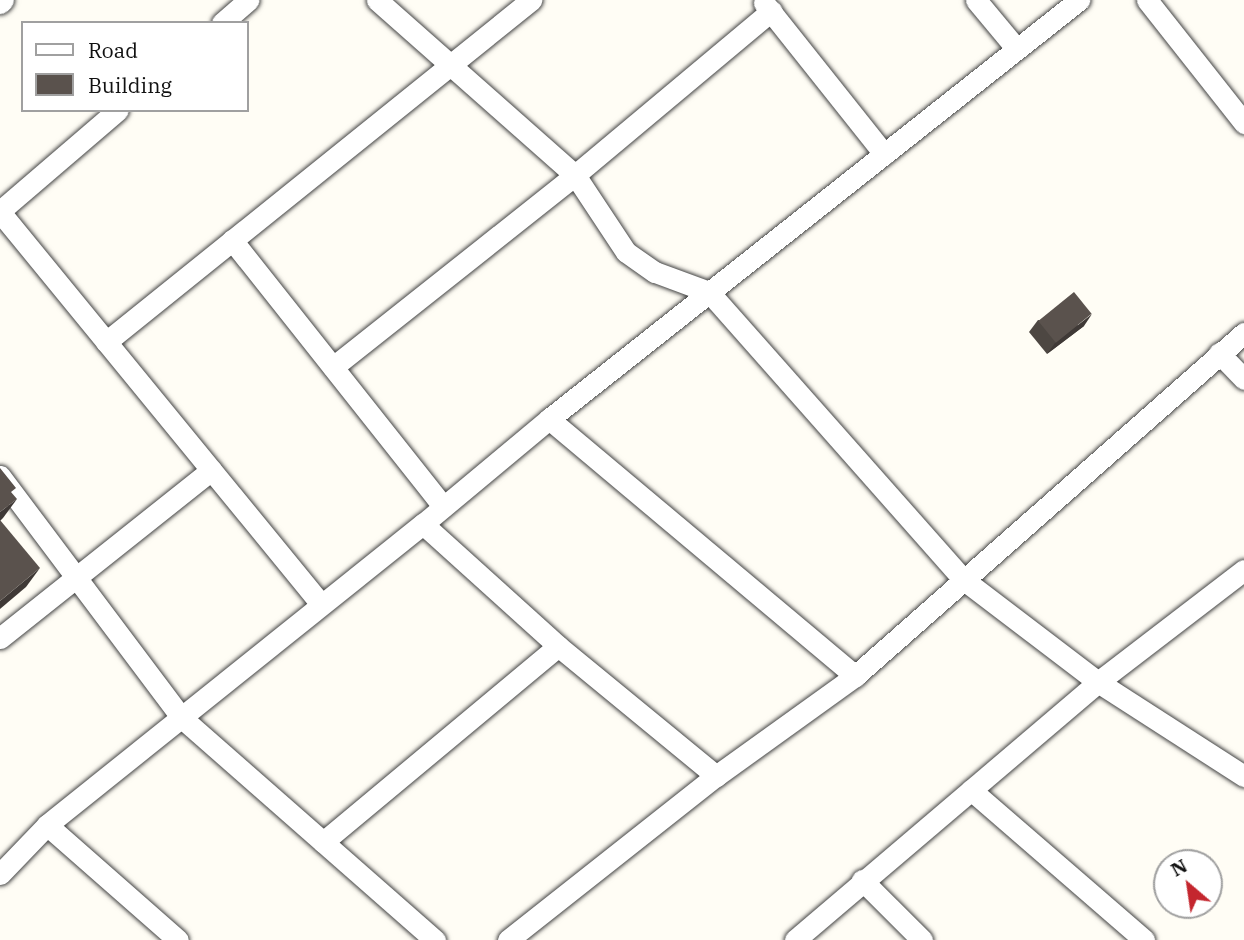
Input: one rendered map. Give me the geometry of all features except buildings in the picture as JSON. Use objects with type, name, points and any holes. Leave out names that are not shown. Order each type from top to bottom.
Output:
[{"type":"street","points":[[224,21],[248,0]]},
{"type":"street","points":[[377,0],[575,174],[626,252],[655,272],[709,292],[964,580],[1098,682],[1244,776]]},
{"type":"street","points":[[106,342],[531,0]]},
{"type":"street","points":[[976,0],[1016,48]]},
{"type":"street","points":[[0,874],[47,825],[423,524],[442,505],[1079,0]]},
{"type":"street","points":[[1147,0],[1244,123]]},
{"type":"street","points":[[333,367],[575,174],[766,6],[884,154]]},
{"type":"street","points":[[116,112],[0,211],[321,604]]},
{"type":"street","points":[[232,240],[442,505]]},
{"type":"street","points":[[508,940],[716,776],[855,676],[1244,333]]},
{"type":"street","points":[[1219,354],[1244,379]]},
{"type":"street","points":[[549,419],[855,676]]},
{"type":"street","points":[[0,638],[211,470]]},
{"type":"street","points":[[0,476],[182,718],[435,940]]},
{"type":"street","points":[[423,524],[558,646],[716,776]]},
{"type":"street","points":[[795,940],[862,880],[1098,682],[1244,570]]},
{"type":"street","points":[[323,842],[558,646]]},
{"type":"street","points":[[971,790],[1144,940]]},
{"type":"street","points":[[47,825],[178,940]]},
{"type":"street","points":[[862,880],[922,940]]}]
